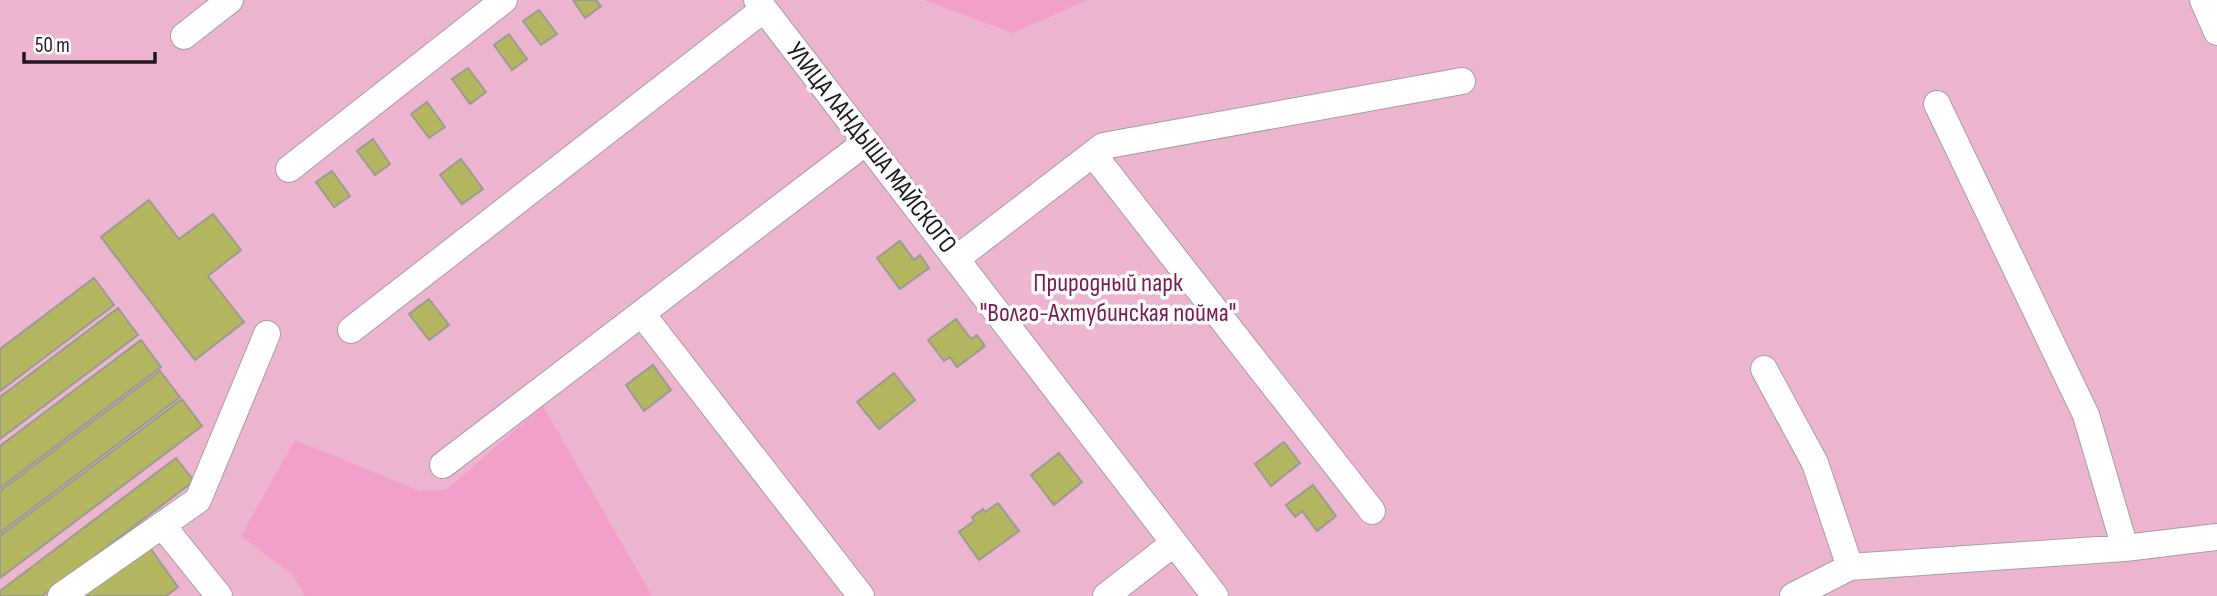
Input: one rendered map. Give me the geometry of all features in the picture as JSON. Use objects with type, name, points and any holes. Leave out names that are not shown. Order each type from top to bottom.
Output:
[{"type":"street","points":[[184,36],[230,0]]},
{"type":"street","points":[[289,169],[504,0]]},
{"type":"street","points":[[2203,0],[2217,32]]},
{"type":"street","points":[[351,330],[760,4]]},
{"type":"street","name":"УЛИЦА ЛАНДЫША МАЙСКОГО","points":[[760,4],[1215,596]]},
{"type":"street","points":[[956,259],[1103,146],[1462,81]]},
{"type":"street","points":[[1937,104],[2086,415],[2124,548]]},
{"type":"street","points":[[443,465],[866,142]]},
{"type":"street","points":[[1093,154],[1372,511]]},
{"type":"street","points":[[642,314],[861,596]]},
{"type":"street","points":[[61,596],[198,500],[267,334]]},
{"type":"street","points":[[1764,369],[1815,463],[1850,567]]},
{"type":"street","points":[[162,525],[219,596]]},
{"type":"street","points":[[1793,596],[1850,567],[2124,548],[2217,537]]},
{"type":"street","points":[[1106,596],[1174,544]]},
{"type":"green space","name":"Природный парк \"Волго-Ахтубинская пойма\"","points":[[0,0],[2217,0],[2217,596],[0,596]]},
{"type":"shaded area","points":[[924,0],[1087,0],[1013,33]]},
{"type":"shaded area","points":[[543,406],[652,596],[305,596],[293,575],[241,536],[295,440],[420,491],[446,490]]},
{"type":"building","points":[[573,0],[596,0],[601,6],[585,18]]},
{"type":"building","points":[[539,10],[557,34],[541,45],[523,21]]},
{"type":"building","points":[[509,34],[527,59],[512,70],[494,45]]},
{"type":"building","points":[[468,68],[486,92],[470,104],[452,79]]},
{"type":"building","points":[[427,102],[445,127],[429,138],[411,114]]},
{"type":"building","points":[[373,139],[390,164],[375,175],[357,151]]},
{"type":"building","points":[[461,159],[483,189],[462,204],[440,175]]},
{"type":"building","points":[[332,171],[350,196],[334,207],[316,182]]},
{"type":"building","points":[[149,200],[179,239],[213,214],[241,250],[208,276],[244,322],[195,360],[101,237]]},
{"type":"building","points":[[900,241],[914,260],[920,255],[929,268],[900,289],[877,258]]},
{"type":"building","points":[[94,278],[114,305],[0,391],[0,349]]},
{"type":"building","points":[[429,299],[449,325],[429,340],[409,314]]},
{"type":"building","points":[[118,308],[138,335],[0,439],[0,397]]},
{"type":"building","points":[[956,319],[971,339],[977,335],[985,346],[957,367],[950,357],[944,361],[928,340]]},
{"type":"building","points":[[141,340],[161,367],[0,488],[0,446]]},
{"type":"building","points":[[653,365],[671,390],[644,411],[626,385]]},
{"type":"building","points":[[160,371],[180,397],[0,533],[0,491]]},
{"type":"building","points":[[894,373],[915,400],[879,429],[857,402]]},
{"type":"building","points":[[182,399],[202,426],[0,578],[0,536]]},
{"type":"building","points":[[1284,442],[1300,463],[1271,486],[1255,464]]},
{"type":"building","points":[[1059,453],[1082,482],[1054,505],[1031,475]]},
{"type":"building","points":[[176,458],[194,481],[42,596],[0,596],[0,591]]},
{"type":"building","points":[[1313,485],[1336,516],[1317,531],[1302,511],[1295,517],[1286,505]]},
{"type":"building","points":[[998,503],[1019,531],[979,560],[959,532],[974,521],[972,517]]},
{"type":"building","points":[[148,545],[178,587],[166,596],[76,596]]}]
